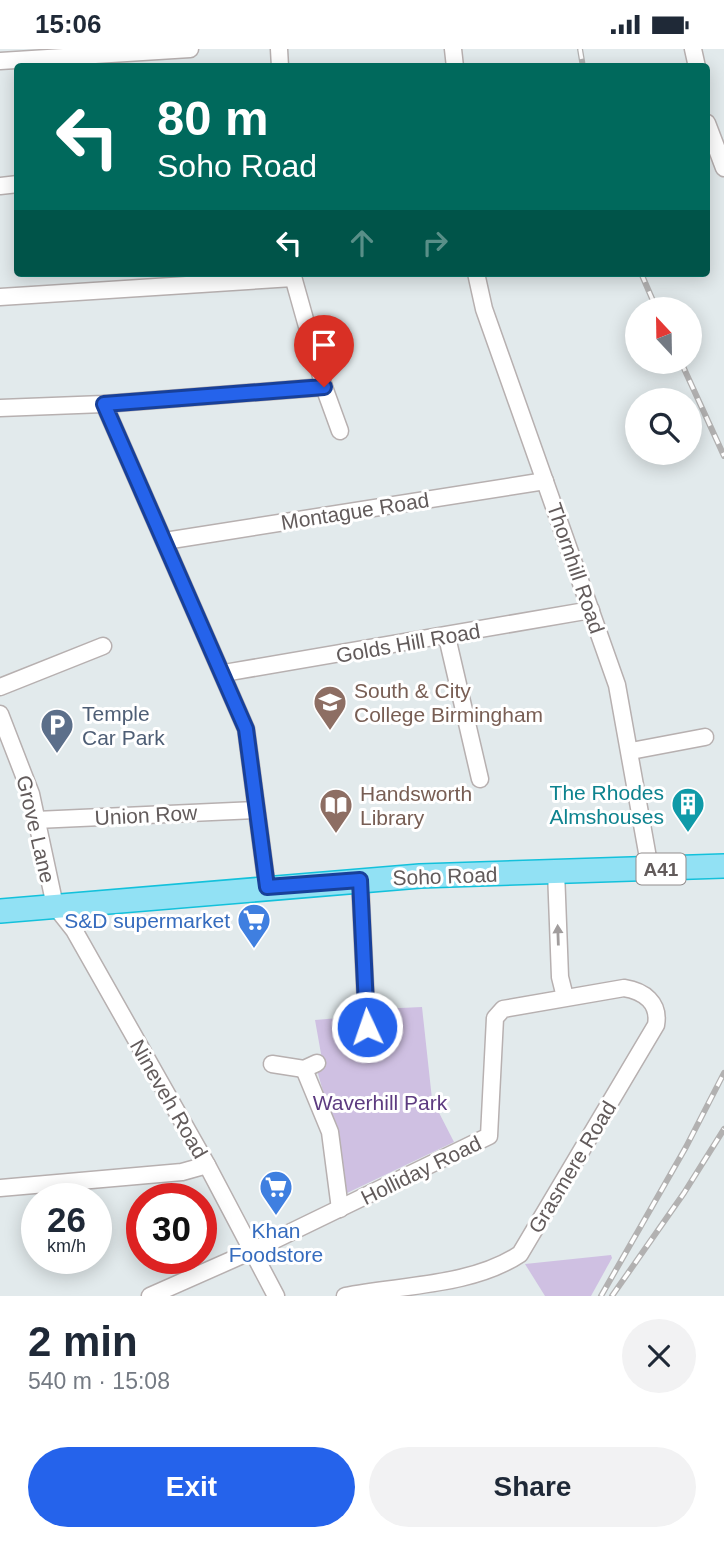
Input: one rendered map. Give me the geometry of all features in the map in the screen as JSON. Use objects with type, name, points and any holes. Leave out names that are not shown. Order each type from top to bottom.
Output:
[{"type":"highway","name":"Soho Road","points":[[0,911],[360,880],[724,866]]},
{"type":"street","points":[[0,61],[190,49]]},
{"type":"street","points":[[710,131],[724,168]]},
{"type":"street","points":[[0,297],[266,277]]},
{"type":"street","points":[[294,277],[324,387],[340,431]]},
{"type":"street","name":"Thornhill Road","points":[[477,277],[484,309],[617,685],[631,751],[650,869]]},
{"type":"street","points":[[0,408],[104,404],[324,387]]},
{"type":"street","points":[[104,404],[224,673],[246,729],[267,887]]},
{"type":"street","name":"Montague Road","points":[[165,541],[545,481]]},
{"type":"street","name":"Golds Hill Road","points":[[224,673],[591,610]]},
{"type":"street","points":[[446,637],[480,779]]},
{"type":"street","points":[[0,687],[103,646]]},
{"type":"street","name":"Grove Lane","points":[[0,714],[28,785],[55,906]]},
{"type":"street","points":[[631,751],[704,737]]},
{"type":"street","name":"Union Row","points":[[36,820],[256,810]]},
{"type":"street","points":[[556,871],[560,977],[565,997]]},
{"type":"street","points":[[345,1029],[367,1027],[360,880]]},
{"type":"street","name":"Nineveh Road","points":[[55,906],[75,930],[254,1250],[276,1296]]},
{"type":"street","name":"Grasmere Road","points":[[345,1296],[455,1278],[506,1263],[520,1254],[656,1025],[656,1010],[651,1000],[635,989],[624,988],[565,997]]},
{"type":"street","name":"Holliday Road","points":[[150,1296],[479,1144],[489,1136],[498,1014],[508,1007],[565,997]]},
{"type":"street","points":[[272,1064],[311,1066],[330,1132],[340,1209]]},
{"type":"street","points":[[0,1188],[182,1172],[207,1165]]},
{"type":"green space","name":"Waverhill Park","points":[[422,1007],[432,1099],[454,1142],[345,1194],[333,1127],[317,1070],[323,1065],[315,1020],[339,1018],[341,1040],[355,1038],[362,1046],[382,1042],[378,1009]]},
{"type":"green space","points":[[611,1255],[612,1258],[591,1296],[545,1296],[525,1264]]},
{"type":"railway","points":[[580,49],[582,63]]},
{"type":"railway","points":[[643,277],[651,297]]},
{"type":"railway","points":[[687,375],[724,456]]},
{"type":"railway","points":[[601,1296],[686,1147],[724,1073]]},
{"type":"railway","points":[[612,1296],[684,1193],[724,1129]]},
{"type":"place","name":"South & City College Birmingham","points":[[330,732]]},
{"type":"place","name":"Temple Car Park","points":[[57,755]]},
{"type":"place","name":"The Rhodes Almshouses","points":[[688,834]]},
{"type":"place","name":"Handsworth Library","points":[[336,835]]},
{"type":"place","name":"S&D supermarket","points":[[254,950]]},
{"type":"place","name":"Khan Foodstore","points":[[276,1217]]},
{"type":"route","points":[[324,387],[104,404],[224,673],[246,729],[267,887],[360,880],[367,1027]]}]
